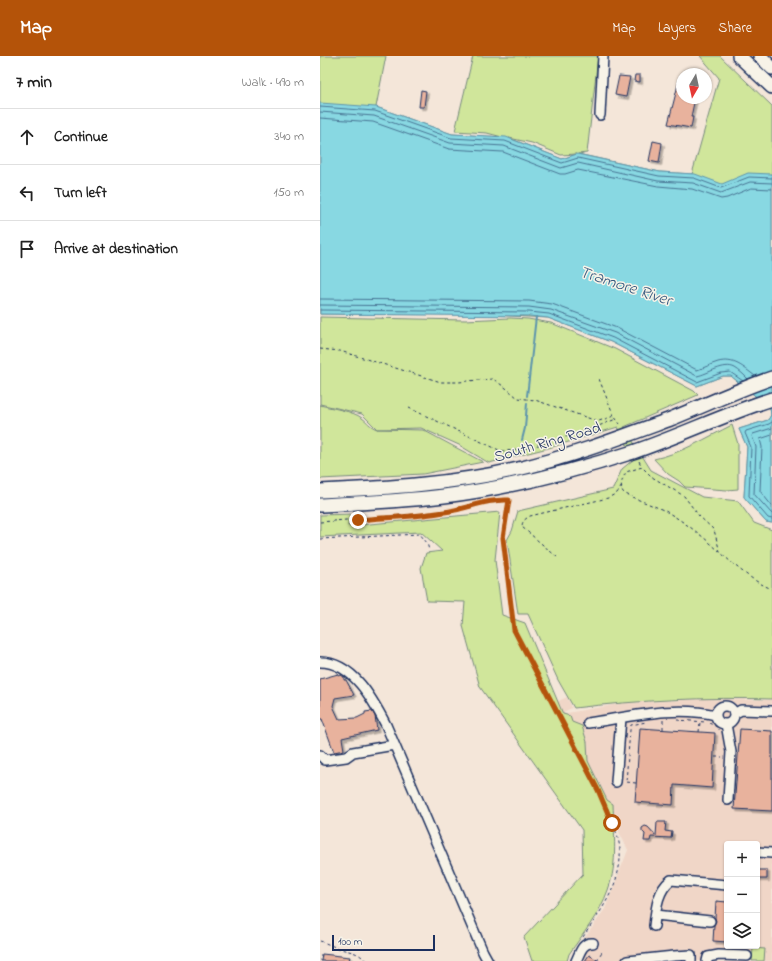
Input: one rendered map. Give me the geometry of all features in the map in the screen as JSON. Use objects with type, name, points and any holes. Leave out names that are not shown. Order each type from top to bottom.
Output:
[{"type":"highway","points":[[739,56],[772,87]]},
{"type":"highway","points":[[760,56],[772,68]]},
{"type":"highway","name":"South Ring Road","points":[[320,491],[418,485],[474,477],[559,458],[668,420],[742,388],[772,378]]},
{"type":"highway","name":"South Ring Road","points":[[320,505],[395,501],[445,496],[483,490],[558,474],[634,451],[766,401]]},
{"type":"street","points":[[600,116],[603,56]]},
{"type":"street","points":[[320,662],[331,664],[341,669],[361,684],[379,711],[488,961]]},
{"type":"street","points":[[716,715],[720,708],[726,706],[732,709],[734,714]]},
{"type":"street","points":[[726,724],[731,722],[734,714],[741,710],[772,711]]},
{"type":"street","points":[[588,723],[666,711],[716,715]]},
{"type":"street","points":[[716,715],[718,720],[726,724]]},
{"type":"street","points":[[616,782],[621,718]]},
{"type":"street","points":[[726,724],[732,752],[728,800]]},
{"type":"street","points":[[320,755],[325,760],[346,756],[353,752],[394,745]]},
{"type":"street","points":[[760,852],[772,853]]},
{"type":"street","points":[[654,926],[660,895],[664,885],[671,880],[724,885]]},
{"type":"street","points":[[656,915],[710,921]]},
{"type":"street","points":[[576,961],[584,945],[590,942],[593,943]]},
{"type":"street","points":[[707,961],[708,957],[719,954],[747,956]]},
{"type":"street","points":[[627,961],[691,956],[691,961]]},
{"type":"path","points":[[320,349],[340,351],[440,382],[493,380],[518,398],[536,400],[590,419],[599,421],[614,416]]},
{"type":"path","points":[[599,379],[614,416],[620,424]]},
{"type":"path","points":[[409,408],[501,451],[519,450],[546,443],[591,429],[616,419]]},
{"type":"path","points":[[639,461],[642,467],[652,477],[684,496],[700,516],[714,530],[720,552]]},
{"type":"path","points":[[642,467],[626,472],[622,479],[622,491],[627,496],[666,511],[720,552],[740,571],[772,589]]},
{"type":"path","points":[[557,557],[522,527],[522,522],[525,518],[608,498],[617,493],[622,486]]},
{"type":"path","points":[[320,522],[424,514],[455,510],[477,504],[509,500],[503,538],[514,630],[598,790],[609,813],[620,849],[620,864],[605,905],[580,942]]},
{"type":"path","points":[[320,539],[420,534],[427,543],[429,550]]},
{"type":"path","points":[[663,729],[663,720],[667,719]]},
{"type":"path","points":[[674,720],[712,724],[719,729],[721,736]]},
{"type":"path","points":[[636,783],[626,782],[630,726],[651,721]]},
{"type":"path","points":[[699,732],[700,722]]},
{"type":"path","points":[[715,756],[727,757]]},
{"type":"path","points":[[320,941],[339,949],[355,952],[366,961]]},
{"type":"path","points":[[597,960],[603,950]]},
{"type":"shaded area","points":[[567,697],[572,708],[561,713],[556,702]]},
{"type":"shaded area","points":[[704,699],[772,700],[772,961],[574,961],[580,945],[605,909],[628,850],[561,714],[625,703]]},
{"type":"green space","points":[[320,56],[386,56],[376,107],[452,134],[502,137],[487,133],[455,131],[473,56],[598,56],[587,153],[578,154],[660,172],[692,174],[719,78],[712,68],[700,56],[720,56],[772,106],[772,523],[766,522],[744,497],[747,447],[739,429],[768,420],[771,415],[770,408],[731,376],[723,376],[697,386],[611,342],[548,318],[493,315],[320,314]],"holes":[[[509,138],[532,143],[561,155],[576,154],[562,159]]]},
{"type":"green space","points":[[320,317],[465,320],[510,318],[551,323],[615,349],[694,391],[698,395],[624,427],[651,470],[702,497],[738,501],[754,523],[772,530],[772,699],[722,698],[673,700],[574,708],[558,680],[528,614],[518,614],[507,540],[512,531],[518,511],[613,489],[622,469],[634,459],[618,427],[552,447],[489,463],[459,445],[421,428],[377,429],[362,414],[320,404]]},
{"type":"green space","points":[[320,405],[353,413],[377,429],[423,430],[483,462],[423,474],[320,479]]},
{"type":"green space","points":[[732,425],[738,444],[738,489],[727,490],[685,487],[668,474],[654,459],[684,449]]},
{"type":"green space","points":[[500,512],[495,560],[502,615],[525,623],[563,714],[570,716],[572,722],[582,726],[587,742],[588,761],[607,800],[613,804],[615,848],[611,880],[605,899],[591,923],[569,954],[567,961],[532,961],[524,937],[583,874],[582,830],[480,687],[463,626],[465,602],[427,601],[421,568],[426,553],[442,551],[421,532],[320,537],[320,515],[350,514],[348,526]]},
{"type":"green space","points":[[753,949],[765,949],[764,961],[752,961]]},
{"type":"water","name":"Tramore River","points":[[320,103],[376,107],[452,134],[506,137],[562,159],[577,154],[660,172],[695,174],[722,184],[748,173],[772,174],[772,523],[766,522],[744,497],[747,447],[739,429],[768,420],[771,415],[770,408],[731,376],[723,376],[697,386],[611,342],[548,318],[529,316],[320,314]]},
{"type":"building","points":[[635,75],[640,75],[640,82],[634,81]]},
{"type":"building","points":[[619,76],[630,77],[626,97],[615,95]]},
{"type":"building","points":[[421,90],[426,91],[424,107],[419,107]]},
{"type":"building","points":[[676,93],[676,104],[694,104],[691,117],[693,117],[691,128],[668,124]]},
{"type":"building","points":[[653,141],[662,143],[659,163],[649,161]]},
{"type":"building","points":[[338,674],[339,676],[341,675],[344,677],[344,680],[346,680],[354,695],[335,698],[333,706],[339,719],[357,718],[365,714],[365,712],[372,711],[375,716],[377,730],[342,738],[344,750],[334,752],[322,719],[320,719],[320,679]]},
{"type":"building","points":[[640,728],[715,733],[712,788],[674,785],[673,805],[635,802]]},
{"type":"building","points":[[740,729],[772,731],[772,811],[734,809]]},
{"type":"building","points":[[657,822],[666,822],[665,831],[672,832],[671,838],[651,837],[650,841],[644,841],[645,834],[642,831],[642,828],[645,826],[648,827],[656,836]]},
{"type":"building","points":[[760,870],[767,870],[767,879],[760,879]]},
{"type":"building","points":[[716,901],[724,902],[724,942],[713,941],[714,925],[716,921]]},
{"type":"building","points":[[322,954],[350,957],[349,961],[321,961]]},
{"type":"building","points":[[589,955],[599,961],[585,961]]},
{"type":"waterway","points":[[527,396],[536,317]]},
{"type":"waterway","points":[[522,440],[525,428],[527,403]]},
{"type":"route","points":[[358,520],[455,510],[503,499],[509,500],[503,538],[514,630],[598,790],[612,823]]}]
